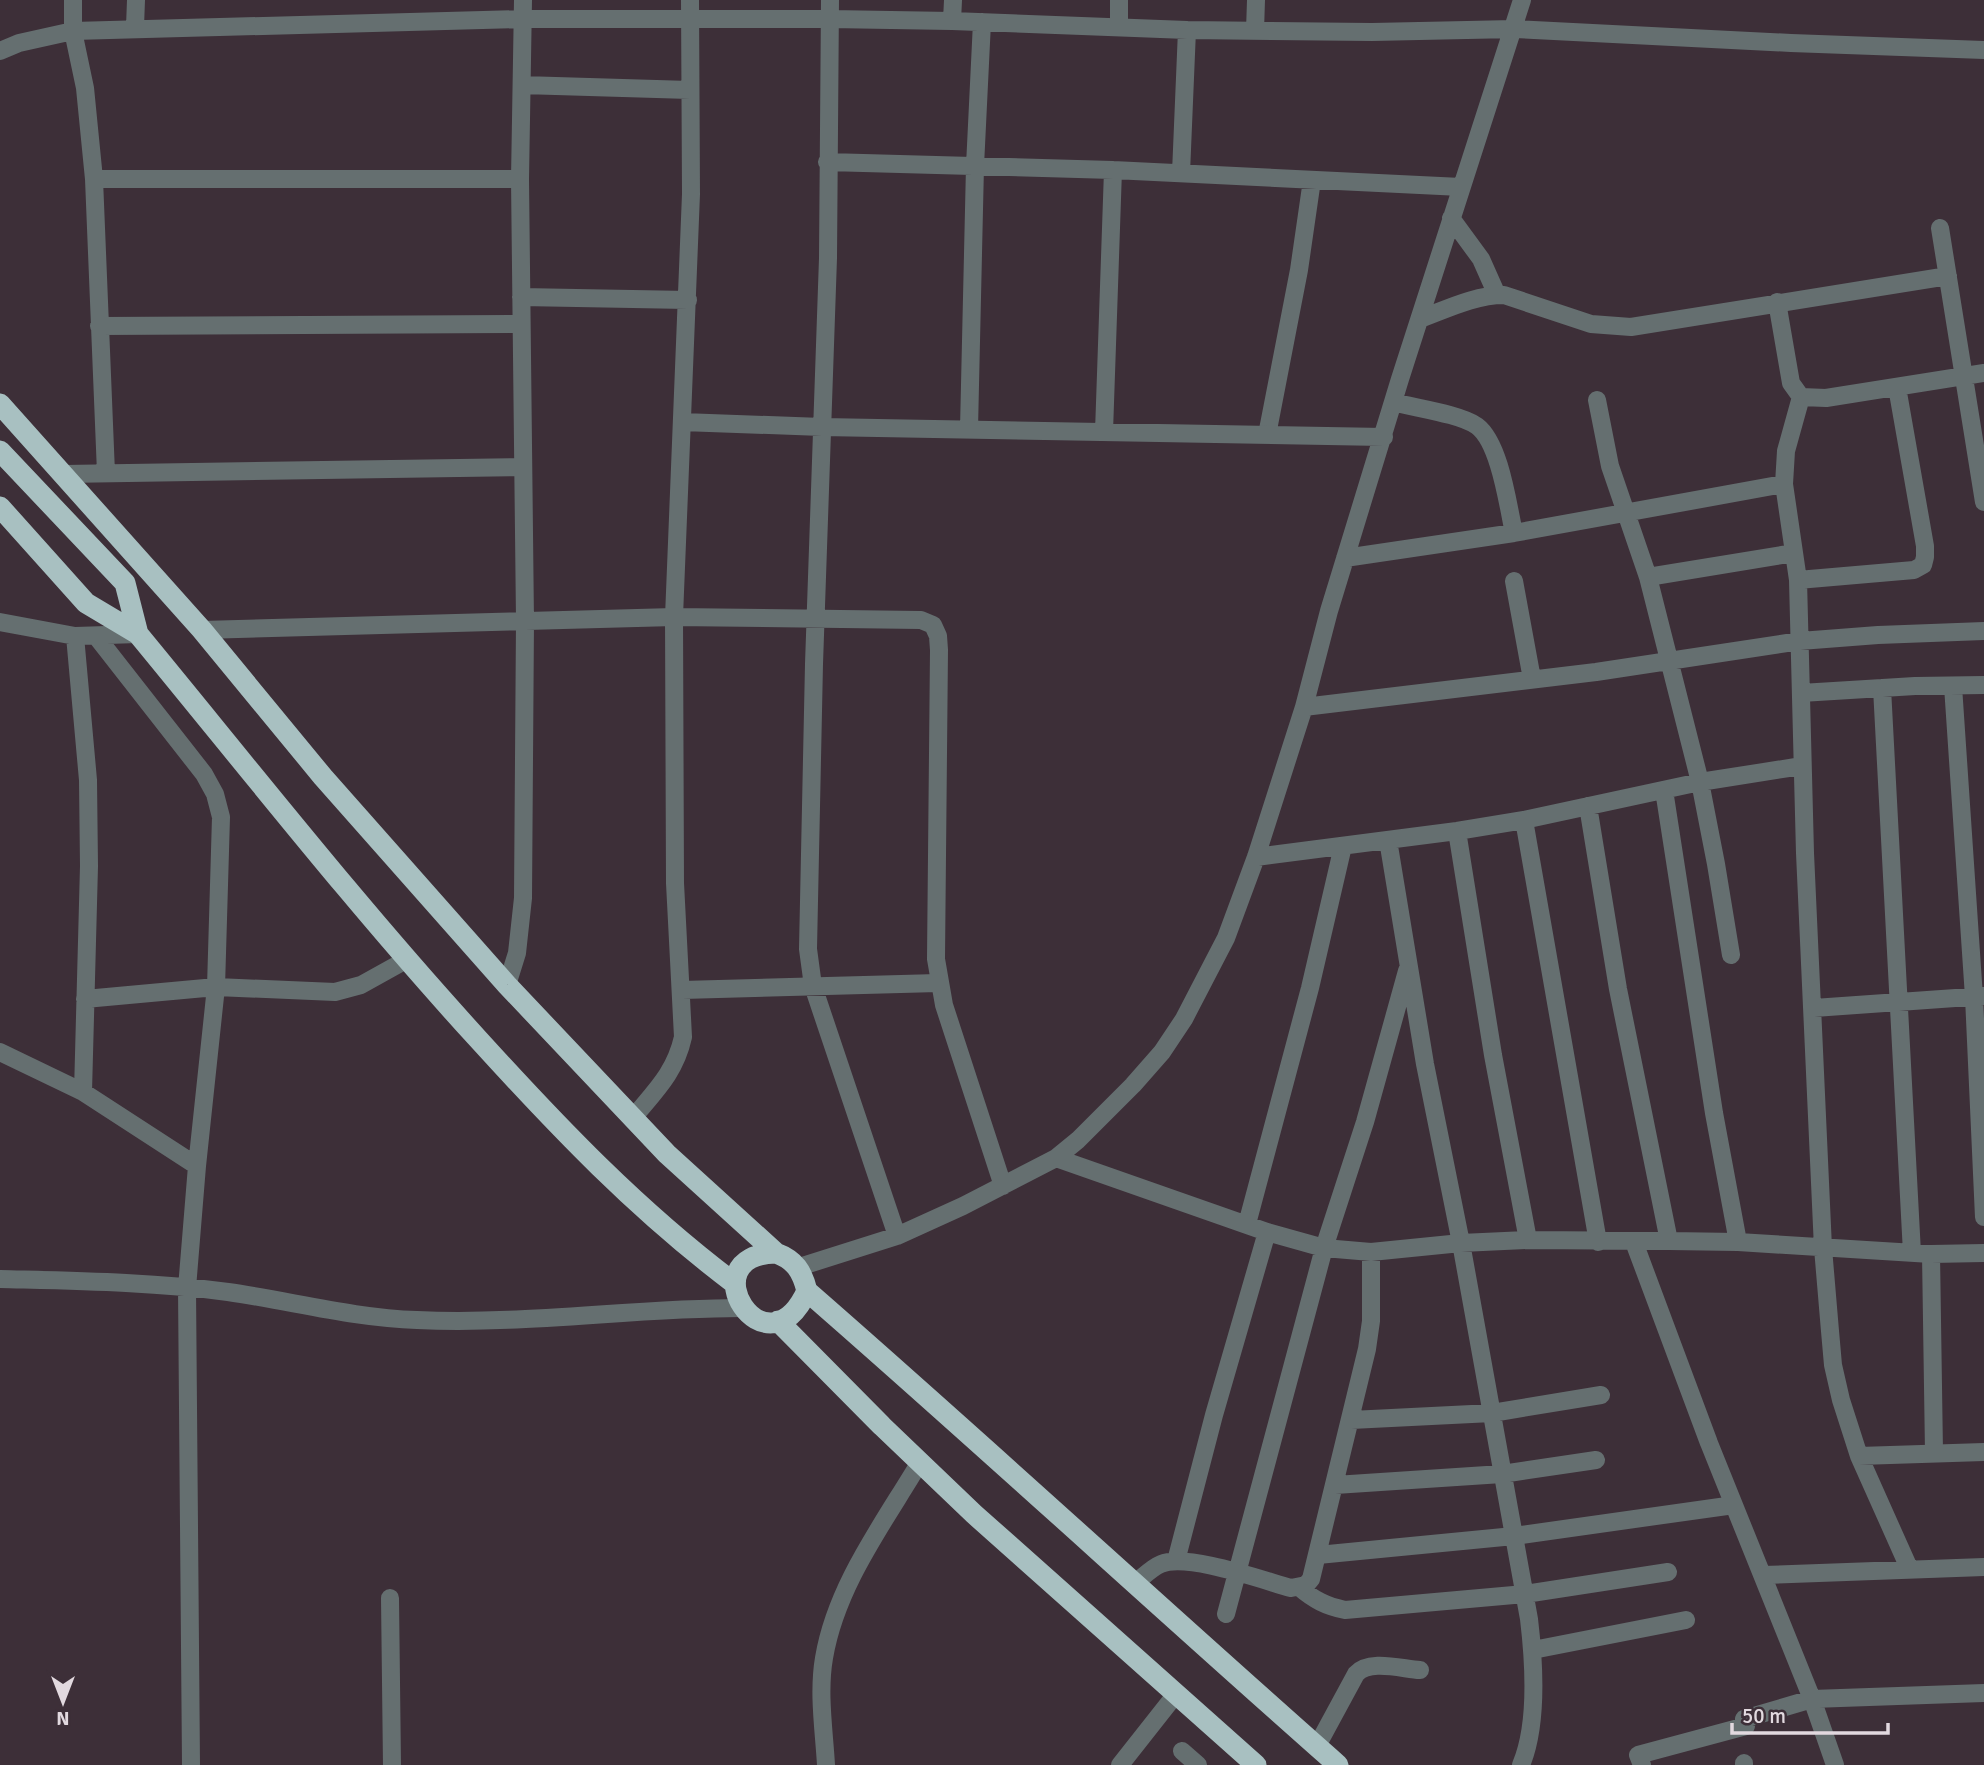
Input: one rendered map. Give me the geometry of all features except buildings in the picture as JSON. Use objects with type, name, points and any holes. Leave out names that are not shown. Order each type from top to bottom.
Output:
[{"type":"highway","points":[[0,404],[202,630],[323,777],[508,985],[632,1119],[776,1253]]},
{"type":"highway","points":[[0,450],[125,583],[138,634]]},
{"type":"highway","points":[[0,507],[86,603],[138,634],[406,960],[551,1119],[649,1216],[734,1283]]},
{"type":"highway","points":[[807,1291],[800,1306],[790,1316],[778,1321],[764,1322],[751,1317],[741,1308],[734,1283],[740,1269],[750,1259],[762,1253],[776,1253],[789,1258],[799,1267],[807,1291],[970,1433],[1134,1584],[1338,1765]]},
{"type":"highway","points":[[778,1321],[984,1523],[1256,1765]]},
{"type":"street","points":[[73,0],[74,31],[85,88],[94,179],[106,473]]},
{"type":"street","points":[[135,27],[136,0]]},
{"type":"street","points":[[508,985],[522,924],[525,621],[520,179],[523,0]]},
{"type":"street","points":[[830,0],[828,258],[808,949],[813,986],[897,1236]]},
{"type":"street","points":[[952,21],[953,0]]},
{"type":"street","points":[[1119,0],[1119,27]]},
{"type":"street","points":[[1255,0],[1255,31]]},
{"type":"street","points":[[799,1267],[897,1236],[1056,1158],[1133,1085],[1162,1052],[1184,1020],[1226,938],[1256,857],[1304,706],[1345,558],[1393,402],[1522,0]]},
{"type":"street","points":[[0,51],[19,43],[74,31],[135,27],[523,19],[689,9],[830,19],[1187,30],[1372,32],[1514,29],[1984,50]]},
{"type":"street","points":[[632,1119],[665,1079],[678,1058],[683,1037],[676,883],[674,617],[691,194],[689,9]]},
{"type":"street","points":[[969,429],[975,166],[982,22]]},
{"type":"street","points":[[1181,173],[1187,30]]},
{"type":"street","points":[[522,85],[690,90]]},
{"type":"street","points":[[827,162],[1113,170],[1461,187]]},
{"type":"street","points":[[1104,432],[1113,170]]},
{"type":"street","points":[[94,179],[520,179]]},
{"type":"street","points":[[1267,435],[1312,180]]},
{"type":"street","points":[[1451,218],[1481,259],[1497,295]]},
{"type":"street","points":[[1940,228],[1984,502]]},
{"type":"street","points":[[1420,319],[1473,299],[1497,295],[1516,298],[1591,324],[1650,324],[1948,276]]},
{"type":"street","points":[[521,297],[688,300]]},
{"type":"street","points":[[1777,302],[1791,383],[1801,397]]},
{"type":"street","points":[[99,326],[521,324]]},
{"type":"street","points":[[1801,397],[1826,398],[1984,373]]},
{"type":"street","points":[[1798,580],[1914,570],[1923,565],[1925,546],[1897,387]]},
{"type":"street","points":[[1801,397],[1786,450],[1784,484],[1798,580],[1802,766],[1823,1248],[1833,1365],[1859,1456],[1909,1568]]},
{"type":"street","points":[[1597,400],[1610,466],[1648,578],[1700,782],[1731,955]]},
{"type":"street","points":[[1393,402],[1478,427],[1488,438],[1494,452],[1514,533]]},
{"type":"street","points":[[682,422],[1384,437]]},
{"type":"street","points":[[64,474],[522,467]]},
{"type":"street","points":[[1345,558],[1514,533],[1784,484]]},
{"type":"street","points":[[1648,578],[1794,553]]},
{"type":"street","points":[[1514,581],[1532,679]]},
{"type":"street","points":[[202,630],[674,617],[922,620],[933,625],[939,636],[935,927],[939,983],[1003,1186]]},
{"type":"street","points":[[0,622],[75,636],[138,634]]},
{"type":"street","points":[[1304,706],[1532,679],[1800,641],[1984,631]]},
{"type":"street","points":[[75,636],[88,780],[89,866],[83,1092]]},
{"type":"street","points":[[96,636],[204,774],[215,794],[221,817],[216,987],[187,1288],[191,1765]]},
{"type":"street","points":[[1801,693],[1984,685]]},
{"type":"street","points":[[1953,686],[1979,997],[1984,1217]]},
{"type":"street","points":[[1882,688],[1912,1253]]},
{"type":"street","points":[[1256,857],[1524,820],[1700,782],[1802,766]]},
{"type":"street","points":[[1664,790],[1714,1113],[1738,1242]]},
{"type":"street","points":[[1588,806],[1618,989],[1669,1241]]},
{"type":"street","points":[[1524,820],[1598,1242]]},
{"type":"street","points":[[1457,831],[1495,1068],[1528,1240]]},
{"type":"street","points":[[1388,840],[1408,969],[1525,1594],[1534,1668],[1528,1733],[1521,1765]]},
{"type":"street","points":[[1247,1224],[1310,988],[1343,846]]},
{"type":"street","points":[[85,999],[216,987],[335,992],[361,985],[406,960]]},
{"type":"street","points":[[1226,1614],[1324,1248],[1365,1122],[1408,969]]},
{"type":"street","points":[[682,990],[939,983]]},
{"type":"street","points":[[1814,1008],[1979,997]]},
{"type":"street","points":[[0,1052],[83,1092],[197,1167]]},
{"type":"street","points":[[1056,1158],[1267,1232],[1324,1248],[1371,1252],[1461,1243],[1528,1240],[1669,1241],[1738,1242],[1931,1254],[1984,1254]]},
{"type":"street","points":[[1176,1561],[1214,1415],[1267,1232]]},
{"type":"street","points":[[1634,1242],[1734,1505],[1812,1699],[1835,1765]]},
{"type":"street","points":[[1134,1584],[1160,1564],[1176,1561],[1195,1563],[1291,1588],[1299,1587],[1311,1579],[1351,1420],[1371,1321],[1371,1252]]},
{"type":"street","points":[[1931,1254],[1934,1452]]},
{"type":"street","points":[[0,1279],[187,1288],[227,1292],[376,1317],[466,1322],[694,1308],[741,1308]]},
{"type":"street","points":[[1351,1420],[1492,1413],[1601,1395]]},
{"type":"street","points":[[1859,1456],[1984,1452]]},
{"type":"street","points":[[1335,1485],[1502,1474],[1596,1460]]},
{"type":"street","points":[[826,1765],[822,1687],[824,1659],[831,1630],[844,1592],[920,1462]]},
{"type":"street","points":[[1318,1555],[1514,1536],[1734,1505]]},
{"type":"street","points":[[1763,1575],[1984,1567]]},
{"type":"street","points":[[1299,1587],[1320,1603],[1345,1609],[1525,1594],[1668,1572]]},
{"type":"street","points":[[390,1598],[392,1765]]},
{"type":"street","points":[[1533,1650],[1686,1619]]},
{"type":"street","points":[[1317,1746],[1361,1668],[1371,1666],[1420,1670]]},
{"type":"street","points":[[1642,1765],[1638,1755],[1745,1723],[1812,1699],[1984,1693]]},
{"type":"street","points":[[1120,1765],[1175,1694]]},
{"type":"street","points":[[1182,1751],[1198,1765]]}]
